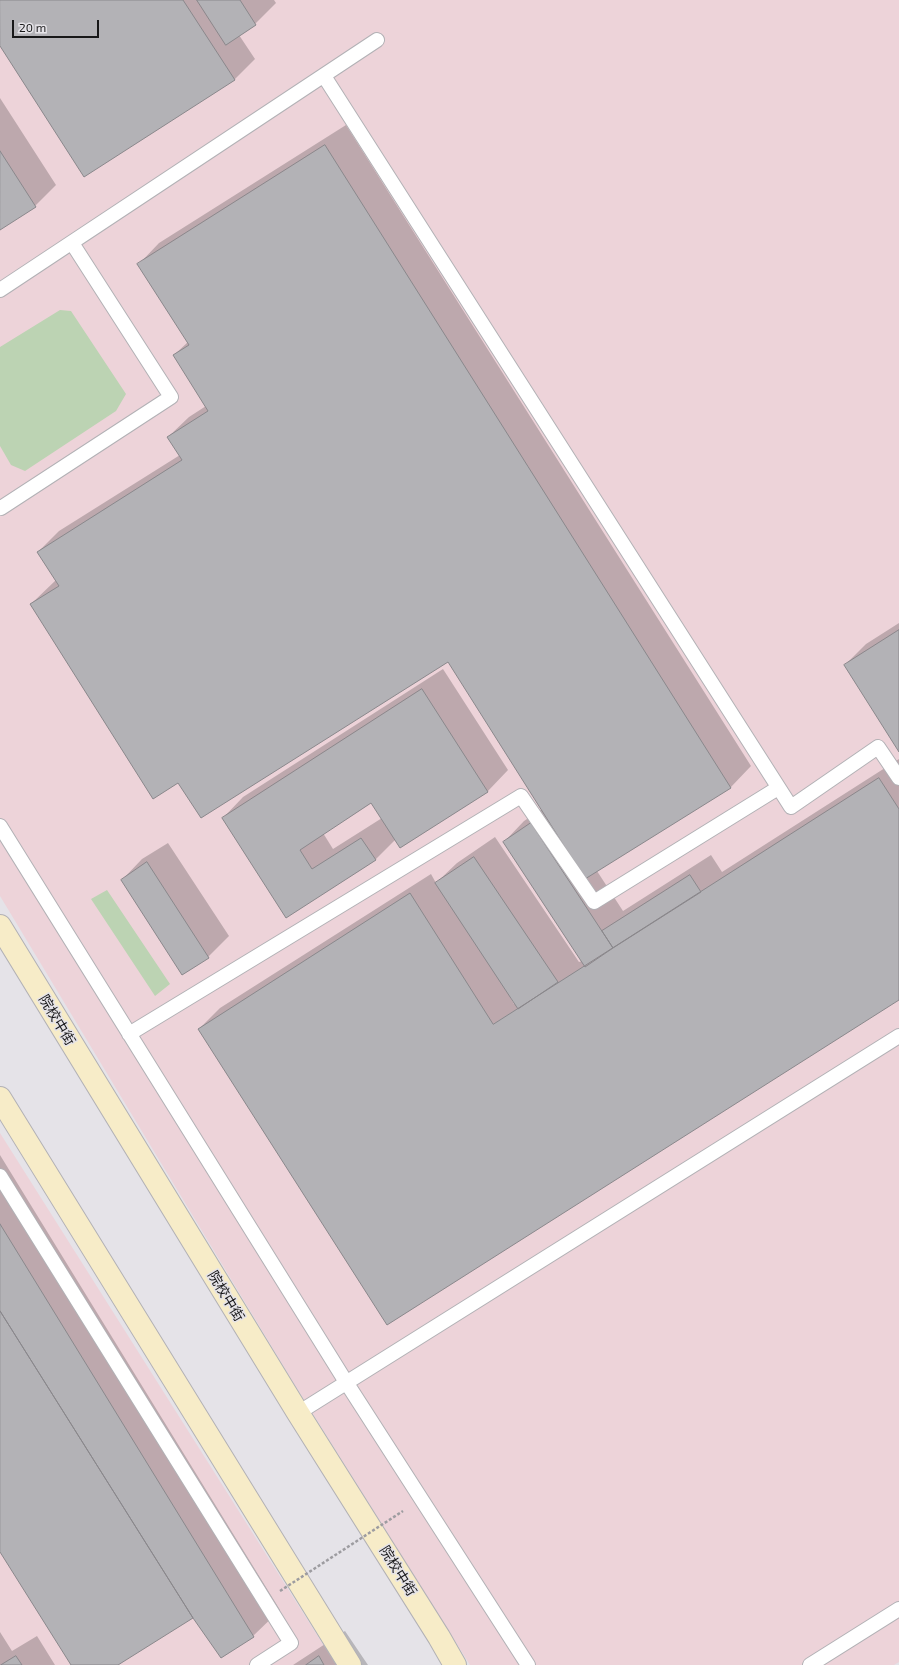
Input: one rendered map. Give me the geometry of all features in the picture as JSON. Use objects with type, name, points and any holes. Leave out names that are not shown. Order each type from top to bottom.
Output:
[{"type":"main road","name":"院校中街","points":[[0,926],[298,1413],[455,1665]]},
{"type":"main road","points":[[0,1098],[350,1665]]},
{"type":"lane","points":[[0,290],[377,40]]},
{"type":"lane","points":[[324,76],[791,807],[878,747],[899,778]]},
{"type":"lane","points":[[0,507],[1,508],[171,397],[72,243]]},
{"type":"lane","points":[[129,1034],[521,796],[594,902],[778,788]]},
{"type":"lane","points":[[0,826],[346,1382],[528,1665]]},
{"type":"lane","points":[[298,1413],[899,1036]]},
{"type":"lane","points":[[0,1176],[291,1643],[257,1665]]},
{"type":"lane","points":[[810,1665],[899,1609]]},
{"type":"path","points":[[280,1591],[403,1511]]},
{"type":"shaded area","points":[[0,0],[899,0],[899,1662],[894,1665],[470,1665],[293,1382],[0,896]]},
{"type":"shaded area","points":[[0,1133],[336,1665],[0,1665]]},
{"type":"green space","points":[[60,310],[71,311],[126,394],[116,411],[25,471],[11,465],[0,446],[0,347]]},
{"type":"green space","points":[[107,890],[170,984],[155,996],[91,899]]},
{"type":"building","points":[[0,0],[183,0],[235,80],[84,177],[0,46]]},
{"type":"building","points":[[197,0],[240,0],[256,25],[226,45]]},
{"type":"building","points":[[325,145],[731,788],[585,879],[448,662],[201,818],[178,783],[153,799],[30,604],[59,586],[37,552],[182,460],[167,437],[208,411],[173,355],[189,345],[137,264]]},
{"type":"building","points":[[0,151],[36,207],[0,230]]},
{"type":"building","points":[[899,630],[899,752],[844,665]]},
{"type":"building","points":[[422,689],[488,792],[400,848],[371,803],[300,850],[312,869],[361,838],[376,860],[286,918],[222,818]]},
{"type":"building","points":[[879,778],[899,809],[899,1000],[387,1325],[198,1029],[410,893],[493,1024]]},
{"type":"building","points":[[531,823],[613,948],[585,967],[503,842]]},
{"type":"building","points":[[474,857],[558,982],[518,1009],[435,883]]},
{"type":"building","points":[[147,862],[209,958],[182,975],[121,880]]},
{"type":"building","points":[[690,875],[701,892],[613,948],[602,931]]},
{"type":"building","points":[[0,1224],[254,1637],[221,1658],[193,1618],[0,1311]]},
{"type":"building","points":[[0,1311],[193,1618],[118,1665],[71,1665],[0,1552]]},
{"type":"building","points":[[16,1656],[22,1665],[1,1665]]},
{"type":"building","points":[[319,1656],[324,1665],[306,1665]]}]
